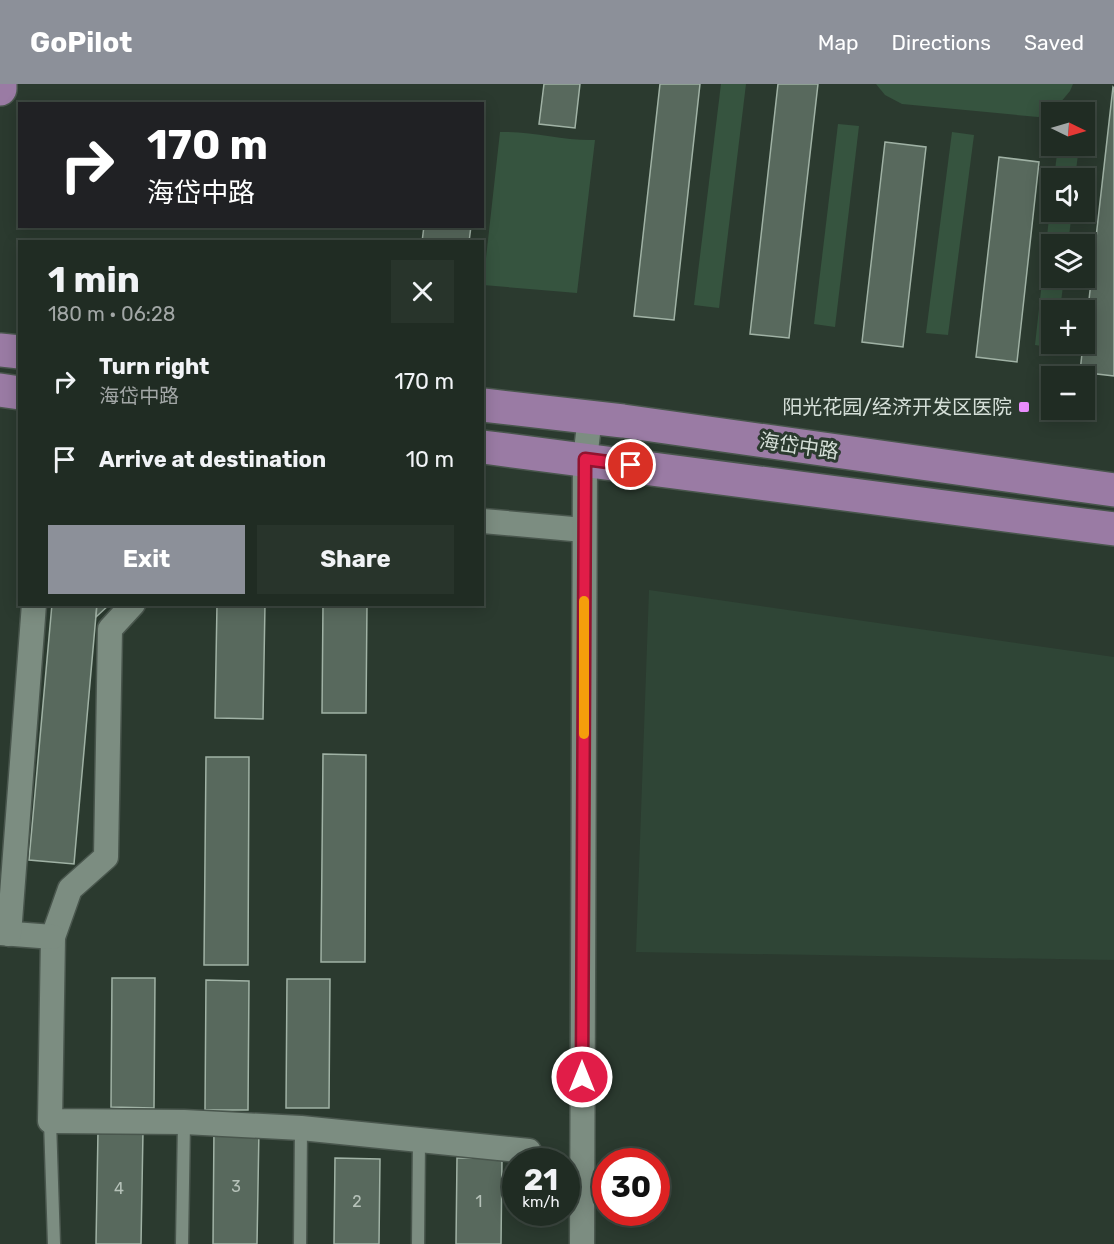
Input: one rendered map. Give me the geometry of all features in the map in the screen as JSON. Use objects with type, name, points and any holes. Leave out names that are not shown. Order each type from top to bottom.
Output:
[{"type":"main road","points":[[0,84],[0,89]]},
{"type":"main road","points":[[0,350],[18,352]]},
{"type":"main road","points":[[0,390],[18,393]]},
{"type":"main road","name":"海岱中路","points":[[484,405],[590,417],[1114,490]]},
{"type":"main road","name":"海岱中路","points":[[484,447],[1114,529]]},
{"type":"street","points":[[582,1244],[584,530],[585,459],[590,417]]},
{"type":"street","points":[[484,521],[584,530]]},
{"type":"street","points":[[34,606],[5,934],[52,937]]},
{"type":"street","points":[[131,606],[110,629],[106,857],[70,889],[52,937],[50,1120],[184,1122],[301,1128],[507,1148]]},
{"type":"lane","points":[[50,1120],[54,1244]]},
{"type":"lane","points":[[182,1244],[184,1122]]},
{"type":"lane","points":[[300,1244],[301,1128]]},
{"type":"lane","points":[[418,1244],[419,1140]]},
{"type":"shaded area","points":[[721,84],[746,84],[719,308],[694,305]]},
{"type":"shaded area","points":[[876,84],[1073,84],[1061,102],[1041,102],[1041,116],[1038,117],[902,104],[885,95]]},
{"type":"shaded area","points":[[838,124],[859,126],[835,327],[814,324]]},
{"type":"shaded area","points":[[500,132],[595,140],[577,293],[484,285]]},
{"type":"shaded area","points":[[952,132],[974,135],[948,335],[926,333]]},
{"type":"shaded area","points":[[1057,156],[1078,156],[1076,168],[1055,168]]},
{"type":"shaded area","points":[[1049,222],[1071,222],[1069,234],[1047,234]]},
{"type":"shaded area","points":[[1041,288],[1063,288],[1061,300],[1041,300],[1041,346],[1035,345]]},
{"type":"shaded area","points":[[649,590],[1114,657],[1114,960],[636,952]]},
{"type":"building","points":[[544,84],[580,84],[575,128],[539,124]]},
{"type":"building","points":[[660,84],[700,84],[674,320],[634,316]]},
{"type":"building","points":[[778,84],[818,84],[789,338],[750,334]]},
{"type":"building","points":[[1113,87],[1114,376],[1095,374],[1095,366],[1081,366],[1082,354],[1095,354],[1095,300],[1089,300],[1090,288],[1095,288],[1095,247]]},
{"type":"building","points":[[885,142],[926,147],[903,347],[862,342]]},
{"type":"building","points":[[999,157],[1039,162],[1017,362],[976,357]]},
{"type":"building","points":[[424,228],[471,228],[469,240],[422,240]]},
{"type":"building","points":[[52,606],[97,606],[74,864],[29,860]]},
{"type":"building","points":[[97,606],[108,606],[96,617]]},
{"type":"building","points":[[217,606],[265,606],[263,719],[215,718]]},
{"type":"building","points":[[323,606],[367,606],[366,713],[322,713]]},
{"type":"building","points":[[323,754],[366,755],[365,962],[321,962]]},
{"type":"building","points":[[206,757],[249,757],[248,965],[204,965]]},
{"type":"building","points":[[112,978],[155,978],[154,1108],[111,1107]]},
{"type":"building","points":[[287,979],[330,979],[329,1108],[286,1108]]},
{"type":"building","points":[[206,980],[249,981],[248,1110],[205,1110]]},
{"type":"building","points":[[214,1128],[259,1129],[257,1244],[213,1244]]},
{"type":"building","points":[[98,1131],[143,1131],[141,1244],[96,1244]]},
{"type":"building","points":[[335,1158],[380,1159],[379,1244],[334,1244]]},
{"type":"building","points":[[457,1158],[502,1158],[501,1244],[456,1244]]},
{"type":"slow traffic","points":[[584,601],[584,734]]},
{"type":"place","name":"阳光花园/经济开发区医院","points":[[1024,407]]},
{"type":"route","points":[[582,1077],[585,459],[631,465]]}]
